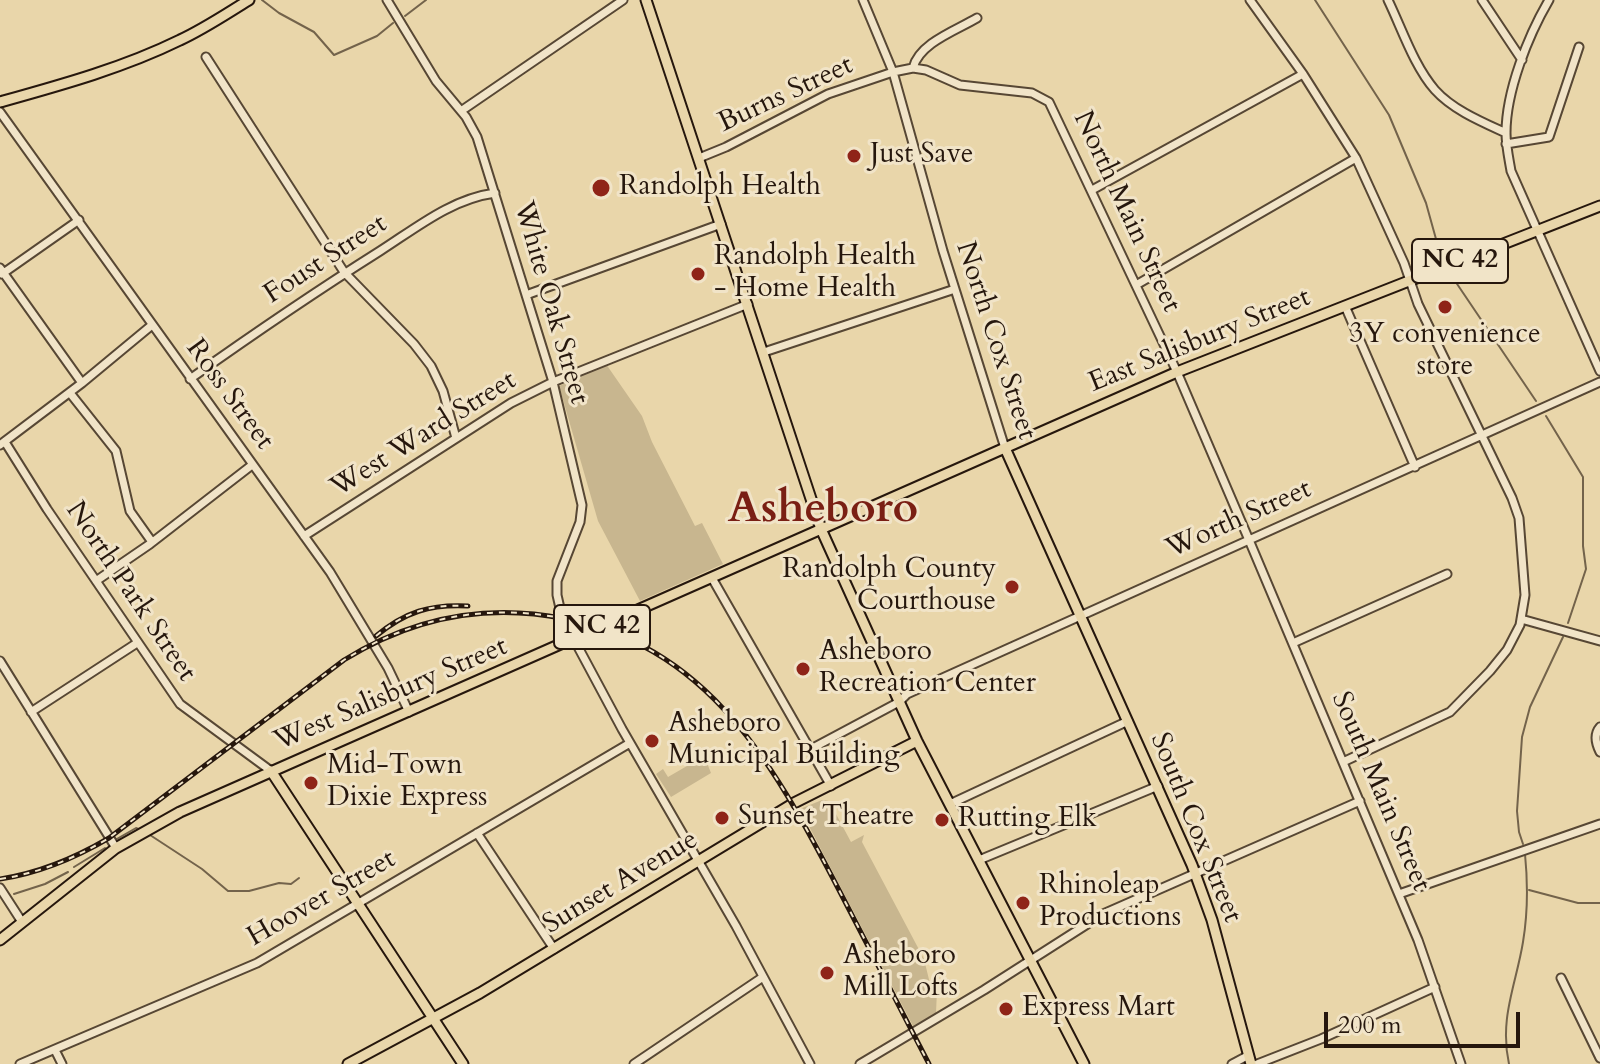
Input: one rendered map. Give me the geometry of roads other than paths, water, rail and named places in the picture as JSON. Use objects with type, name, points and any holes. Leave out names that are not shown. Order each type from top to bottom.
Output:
[{"type":"main road","points":[[0,102],[58,87],[149,55],[249,0]]},
{"type":"main road","points":[[646,0],[821,529],[917,741],[1084,1064]]},
{"type":"main road","name":"East Salisbury Street","points":[[821,529],[1177,372],[1600,206]]},
{"type":"main road","name":"North Cox Street","points":[[1005,448],[1080,615]]},
{"type":"main road","name":"West Salisbury Street","points":[[0,940],[116,848],[159,821],[821,529]]},
{"type":"main road","name":"South Cox Street","points":[[1080,615],[1195,873],[1212,920],[1252,1061]]},
{"type":"main road","name":"Sunset Avenue","points":[[348,1064],[554,949],[794,803],[917,741]]},
{"type":"main road","name":"North Park Street","points":[[271,771],[463,1064]]},
{"type":"street","name":"White Oak Street","points":[[387,0],[436,81],[461,111],[477,137],[553,382],[582,505],[580,522],[557,581],[562,617],[572,640],[810,1064]]},
{"type":"street","points":[[461,111],[623,0]]},
{"type":"street","name":"North Cox Street","points":[[863,0],[893,72],[955,289],[1005,448]]},
{"type":"street","points":[[1250,0],[1303,74],[1356,158],[1409,281],[1519,518],[1525,595],[1521,619],[1507,650],[1450,712],[1343,762]]},
{"type":"street","points":[[1388,0],[1436,92],[1467,114],[1506,133]]},
{"type":"street","points":[[1482,0],[1522,60]]},
{"type":"street","points":[[1549,0],[1534,27],[1522,60],[1509,106],[1506,144],[1511,171],[1600,371]]},
{"type":"street","points":[[913,68],[916,58],[931,45],[977,18]]},
{"type":"street","points":[[1506,144],[1549,137],[1579,47]]},
{"type":"street","points":[[206,57],[344,272],[414,344],[431,366],[443,391],[456,438]]},
{"type":"street","name":"Burns Street","points":[[699,158],[828,94],[913,68]]},
{"type":"street","name":"North Main Street","points":[[913,68],[926,70],[960,85],[1026,93],[1043,97],[1049,102],[1177,372],[1249,540]]},
{"type":"street","points":[[1092,190],[1303,74]]},
{"type":"street","name":"Ross Street","points":[[0,112],[346,596],[388,668],[409,712]]},
{"type":"street","points":[[1136,285],[1356,158]]},
{"type":"street","name":"Foust Street","points":[[190,379],[344,272],[443,210],[495,193]]},
{"type":"street","points":[[79,220],[1,272],[82,383]]},
{"type":"street","points":[[526,295],[721,224]]},
{"type":"street","points":[[764,352],[955,289]]},
{"type":"street","name":"West Ward Street","points":[[304,536],[511,403],[553,382],[748,304]]},
{"type":"street","points":[[1345,306],[1415,467]]},
{"type":"street","points":[[3,443],[152,325]]},
{"type":"street","name":"Worth Street","points":[[809,750],[899,702],[907,694],[1600,382]]},
{"type":"street","points":[[70,393],[116,451],[130,511],[152,542]]},
{"type":"street","name":"North Park Street","points":[[3,443],[184,708],[271,771]]},
{"type":"street","points":[[96,581],[252,465]]},
{"type":"street","name":"South Main Street","points":[[1249,540],[1399,894],[1461,1064]]},
{"type":"street","points":[[1293,643],[1447,574]]},
{"type":"street","points":[[712,578],[831,786]]},
{"type":"street","points":[[1521,619],[1600,641]]},
{"type":"street","points":[[31,712],[137,643]]},
{"type":"street","points":[[0,661],[116,848]]},
{"type":"street","points":[[950,804],[1128,721]]},
{"type":"street","points":[[1600,727],[1596,742],[1600,752]]},
{"type":"street","name":"Hoover Street","points":[[20,1064],[257,963],[630,743]]},
{"type":"street","points":[[979,860],[1158,786]]},
{"type":"street","points":[[860,1064],[1103,914],[1360,801]]},
{"type":"street","points":[[1399,894],[1600,824]]},
{"type":"street","points":[[477,833],[554,949]]},
{"type":"street","points":[[0,888],[22,922]]},
{"type":"street","points":[[634,1064],[763,977]]},
{"type":"street","points":[[1561,978],[1600,1058]]},
{"type":"street","points":[[1232,1064],[1252,1061],[1321,1039],[1435,987]]},
{"type":"street","points":[[55,1050],[62,1064]]},
{"type":"waterway","points":[[262,0],[314,32],[334,55],[377,36],[393,23]]},
{"type":"waterway","points":[[405,16],[426,0]]},
{"type":"waterway","points":[[1315,0],[1389,115],[1426,203],[1436,239]]},
{"type":"waterway","points":[[1437,250],[1440,258]]},
{"type":"waterway","points":[[1449,272],[1536,401]]},
{"type":"waterway","points":[[1546,416],[1583,477],[1586,569],[1568,623]]},
{"type":"waterway","points":[[1523,844],[1517,811],[1522,737],[1530,707],[1563,637]]},
{"type":"waterway","points":[[115,840],[136,828],[141,830]]},
{"type":"waterway","points":[[150,835],[202,869],[228,891],[291,884],[299,878]]},
{"type":"waterway","points":[[74,867],[105,848]]},
{"type":"waterway","points":[[1509,1064],[1507,1017],[1526,920],[1525,854]]},
{"type":"waterway","points":[[14,894],[45,884],[68,872]]},
{"type":"waterway","points":[[1529,890],[1578,903],[1600,903]]},
{"type":"railway","points":[[376,636],[397,621],[419,611],[442,606],[468,606]]},
{"type":"railway","points":[[0,879],[57,864],[109,838],[344,660],[366,647],[412,628],[459,616],[509,612],[534,614],[593,626],[643,646],[686,674],[724,709],[757,749],[814,842],[929,1064]]},
{"type":"place","name":"Just Save","points":[[854,156]]},
{"type":"place","name":"Randolph Health","points":[[601,188]]},
{"type":"place","name":"Randolph Health - Home Health","points":[[698,274]]},
{"type":"place","name":"3Y convenience store","points":[[1445,307]]},
{"type":"place","name":"Randolph County Courthouse","points":[[1012,587]]},
{"type":"place","name":"Asheboro Recreation Center","points":[[803,669]]},
{"type":"place","name":"Asheboro Municipal Building","points":[[652,741]]},
{"type":"place","name":"Mid-Town Dixie Express","points":[[311,783]]},
{"type":"place","name":"Sunset Theatre","points":[[722,818]]},
{"type":"place","name":"Rutting Elk","points":[[942,820]]},
{"type":"place","name":"Rhinoleap Productions","points":[[1023,903]]},
{"type":"place","name":"Asheboro Mill Lofts","points":[[827,973]]},
{"type":"place","name":"Express Mart","points":[[1006,1009]]},
{"type":"district","name":"Asheboro","points":[[823,511]]}]
